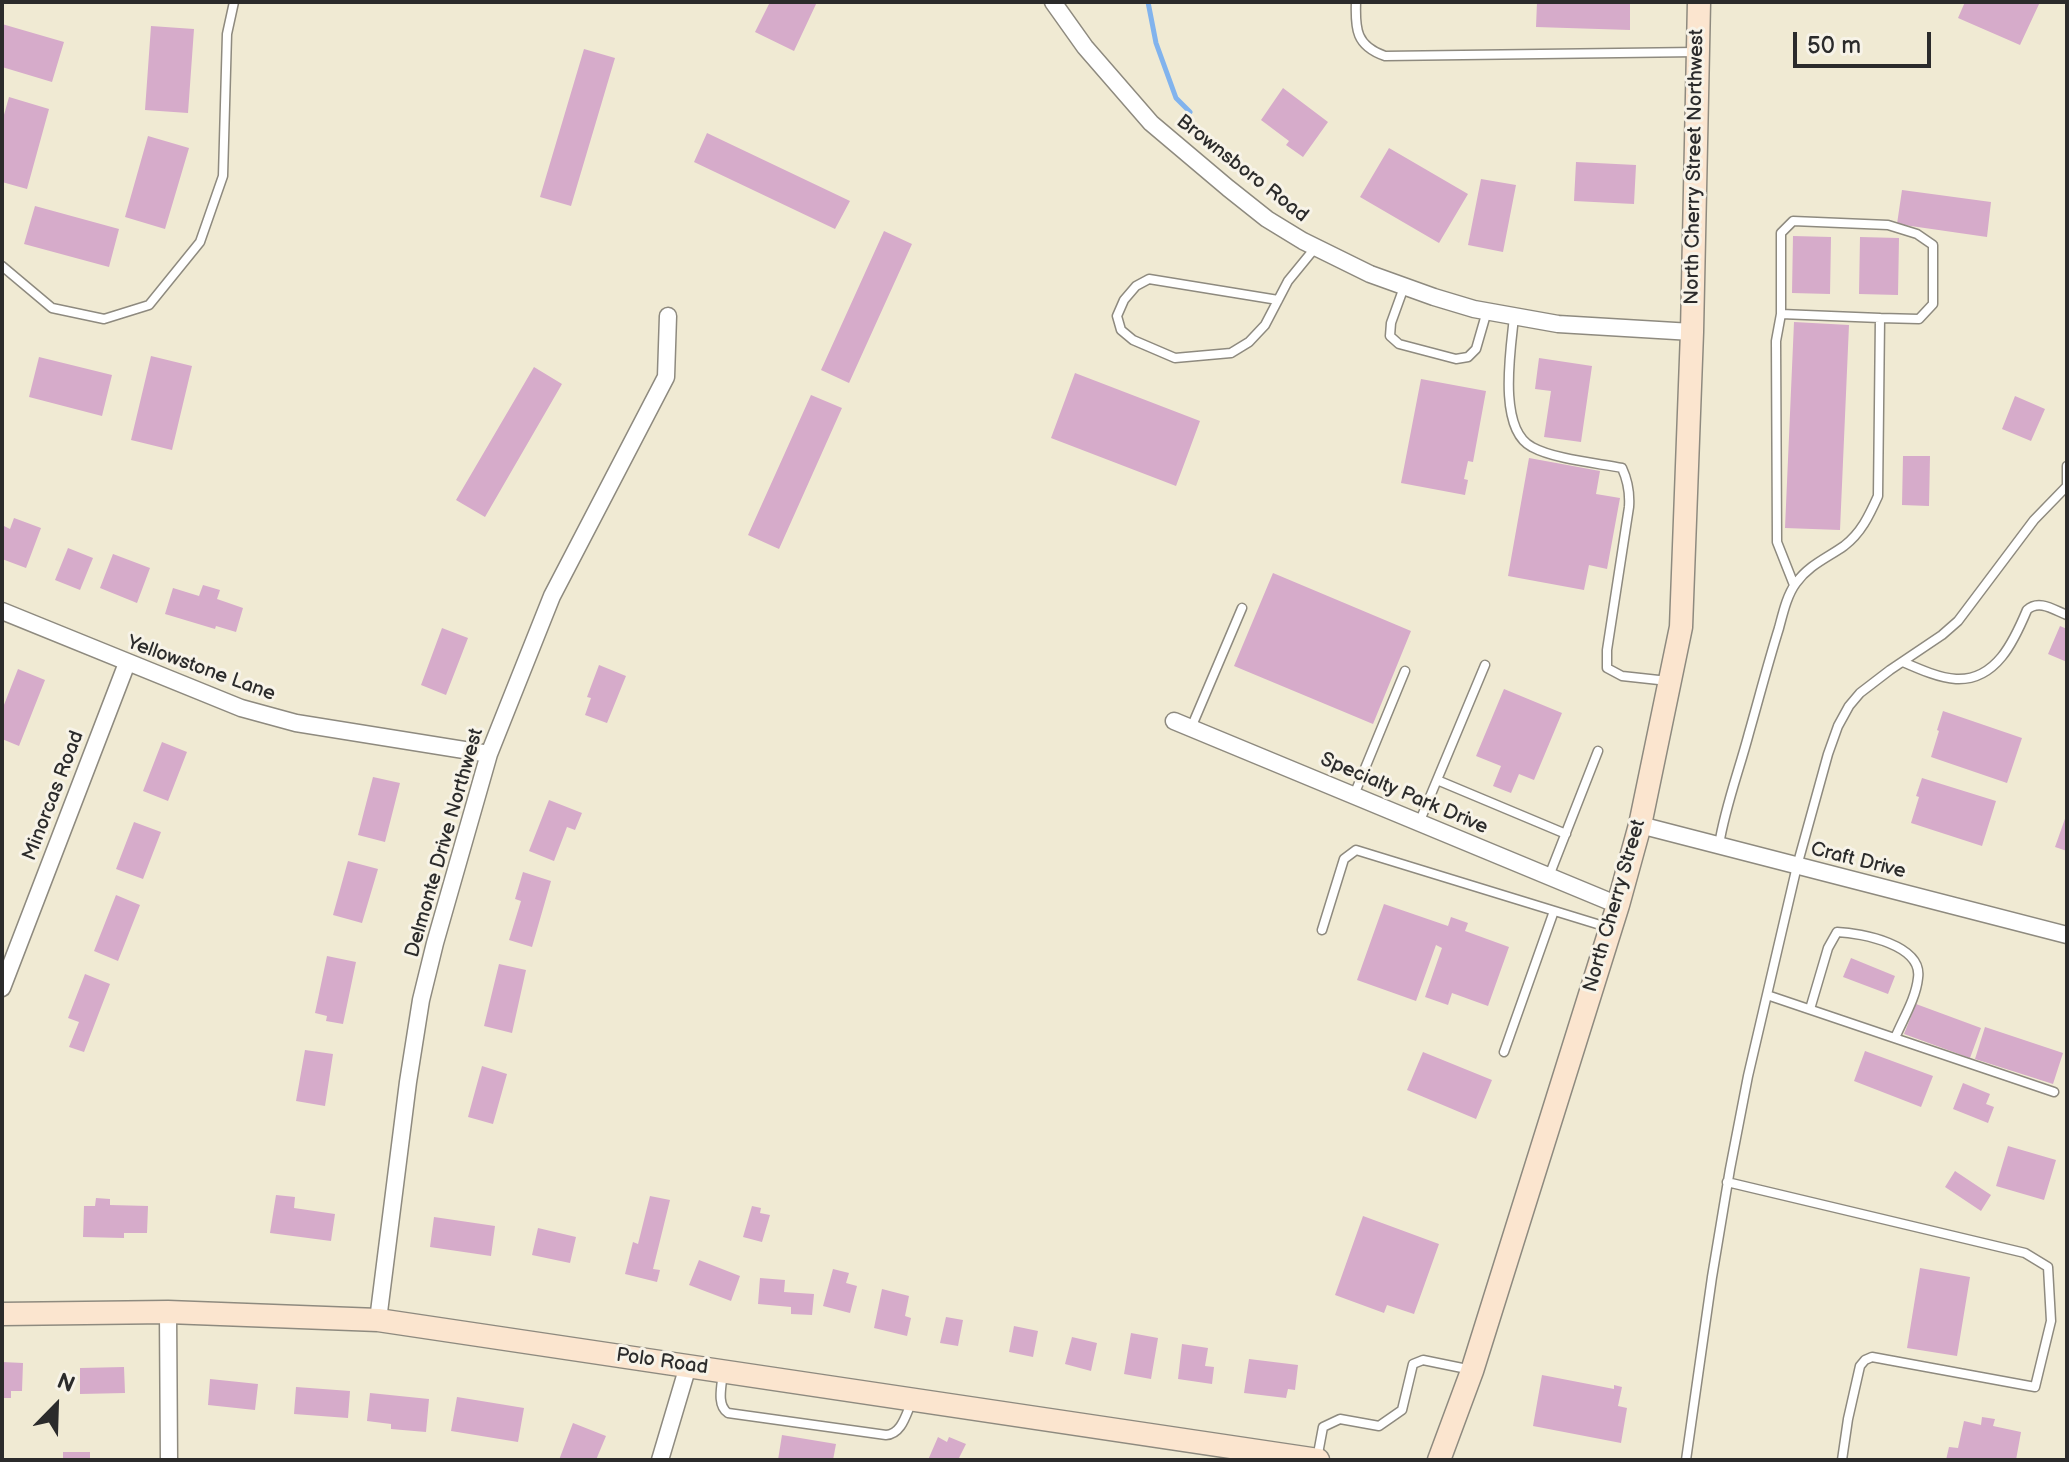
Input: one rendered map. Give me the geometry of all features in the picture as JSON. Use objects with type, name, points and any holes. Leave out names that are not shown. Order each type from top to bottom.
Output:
[{"type":"main road","name":"North Cherry Street Northwest","points":[[1692,332],[1699,2]]},
{"type":"main road","name":"North Cherry Street","points":[[1439,1460],[1472,1371],[1618,905],[1640,825],[1681,627],[1692,332]]},
{"type":"main road","name":"Polo Road","points":[[2,1314],[168,1312],[378,1320],[1318,1460]]},
{"type":"street","name":"Brownsboro Road","points":[[1053,2],[1085,47],[1151,123],[1267,219],[1316,247],[1370,274],[1434,297],[1487,311],[1558,324],[1692,332]]},
{"type":"street","name":"Delmonte Drive Northwest","points":[[378,1320],[421,1000],[489,754],[552,596],[666,377],[668,316]]},
{"type":"street","name":"Yellowstone Lane","points":[[2,611],[241,708],[296,723],[489,754]]},
{"type":"street","name":"Minorcas Road","points":[[2,988],[127,663]]},
{"type":"street","name":"Specialty Park Drive","points":[[1174,721],[1618,905]]},
{"type":"street","name":"Craft Drive","points":[[1640,825],[2067,935]]},
{"type":"street","points":[[168,1312],[169,1460]]},
{"type":"street","points":[[660,1460],[688,1366]]},
{"type":"lane","points":[[2,266],[52,308],[104,319],[149,305],[200,242],[223,176],[227,34],[234,2]]},
{"type":"lane","points":[[1356,2],[1355,24],[1362,43],[1385,56],[1698,52]]},
{"type":"lane","points":[[1781,314],[1919,319],[1933,304],[1933,245],[1917,234],[1888,225],[1793,221],[1781,233],[1781,314],[1776,341],[1777,542],[1794,585]]},
{"type":"lane","points":[[1278,300],[1149,279],[1136,286],[1124,300],[1117,316],[1121,330],[1133,340],[1175,358],[1231,353],[1249,342],[1265,325],[1288,281],[1316,247]]},
{"type":"lane","points":[[1405,286],[1391,323],[1390,336],[1399,344],[1456,359],[1468,357],[1476,349],[1487,311]]},
{"type":"lane","points":[[1514,317],[1508,392],[1513,418],[1523,440],[1544,451],[1622,468],[1627,477],[1629,507],[1607,650],[1607,668],[1622,676],[1668,681]]},
{"type":"lane","points":[[1719,846],[1724,816],[1768,662],[1794,585],[1809,567],[1857,534],[1878,496],[1880,318]]},
{"type":"lane","points":[[1686,1460],[1727,1182],[1748,1076],[1797,866],[1838,726],[1860,693],[1958,621],[2034,520],[2067,486],[2067,466]]},
{"type":"lane","points":[[1903,662],[1955,679],[1975,678],[1990,670],[2007,652],[2027,610],[2032,606],[2040,604],[2067,615]]},
{"type":"lane","points":[[1191,728],[1242,608]]},
{"type":"lane","points":[[1419,823],[1485,665]]},
{"type":"lane","points":[[1354,795],[1405,671]]},
{"type":"lane","points":[[1549,876],[1598,751]]},
{"type":"lane","points":[[1437,780],[1566,834]]},
{"type":"lane","points":[[1322,930],[1344,859],[1356,850],[1610,928]]},
{"type":"lane","points":[[1504,1052],[1554,911]]},
{"type":"lane","points":[[1810,1009],[1828,948],[1837,932],[1872,936],[1912,956],[1918,968],[1919,978],[1895,1038]]},
{"type":"lane","points":[[1767,995],[2054,1092]]},
{"type":"lane","points":[[1727,1182],[2025,1253],[2048,1267],[2051,1321],[2035,1387],[1872,1357],[1860,1366],[1842,1460]]},
{"type":"lane","points":[[1318,1460],[1323,1427],[1340,1419],[1379,1426],[1402,1410],[1413,1364],[1423,1360],[1436,1361],[1472,1371]]},
{"type":"lane","points":[[723,1371],[721,1405],[728,1413],[893,1435],[899,1431],[913,1399]]},
{"type":"building","points":[[770,2],[817,2],[794,51],[755,32]]},
{"type":"building","points":[[1537,2],[1630,2],[1630,30],[1536,27]]},
{"type":"building","points":[[1965,2],[2040,2],[2020,45],[1958,18]]},
{"type":"building","points":[[2,24],[64,42],[52,82],[2,67]]},
{"type":"building","points":[[151,26],[194,29],[188,113],[145,110]]},
{"type":"building","points":[[584,49],[615,58],[571,206],[540,197]]},
{"type":"building","points":[[1283,88],[1328,122],[1303,157],[1286,145],[1289,141],[1261,120]]},
{"type":"building","points":[[9,97],[49,109],[27,189],[2,182],[2,122]]},
{"type":"building","points":[[707,133],[850,201],[835,229],[694,162]]},
{"type":"building","points":[[148,136],[189,148],[165,229],[125,217]]},
{"type":"building","points":[[1389,148],[1468,194],[1439,243],[1360,197]]},
{"type":"building","points":[[1576,162],[1636,165],[1634,204],[1574,201]]},
{"type":"building","points":[[1481,179],[1516,185],[1503,252],[1468,245]]},
{"type":"building","points":[[1902,190],[1991,202],[1987,237],[1897,224]]},
{"type":"building","points":[[35,206],[119,229],[109,267],[24,244]]},
{"type":"building","points":[[884,231],[912,244],[849,383],[821,370]]},
{"type":"building","points":[[1793,236],[1831,237],[1830,294],[1792,293]]},
{"type":"building","points":[[1860,237],[1899,238],[1898,295],[1859,294]]},
{"type":"building","points":[[1794,322],[1849,325],[1840,530],[1785,528]]},
{"type":"building","points":[[151,356],[192,366],[172,450],[131,440]]},
{"type":"building","points":[[39,357],[112,375],[102,416],[29,397]]},
{"type":"building","points":[[1539,358],[1592,366],[1581,442],[1544,437],[1551,391],[1535,389]]},
{"type":"building","points":[[534,367],[562,384],[485,517],[456,500]]},
{"type":"building","points":[[1075,373],[1200,421],[1176,486],[1051,438]]},
{"type":"building","points":[[1421,379],[1486,391],[1473,462],[1468,461],[1464,479],[1468,480],[1465,495],[1401,483]]},
{"type":"building","points":[[811,395],[842,408],[779,549],[748,535]]},
{"type":"building","points":[[2015,396],[2045,409],[2031,441],[2002,429]]},
{"type":"building","points":[[1903,456],[1930,456],[1929,506],[1902,505]]},
{"type":"building","points":[[1529,458],[1600,471],[1596,494],[1620,498],[1607,569],[1589,565],[1584,590],[1508,576]]},
{"type":"building","points":[[14,518],[41,528],[26,568],[2,559],[2,531],[4,526],[10,529]]},
{"type":"building","points":[[68,548],[93,558],[80,590],[55,580]]},
{"type":"building","points":[[113,554],[150,568],[137,603],[100,588]]},
{"type":"building","points":[[1273,573],[1411,631],[1373,724],[1234,666]]},
{"type":"building","points":[[203,585],[220,590],[217,599],[243,608],[236,632],[165,614],[173,588],[199,596]]},
{"type":"building","points":[[2060,626],[2067,629],[2067,662],[2048,654]]},
{"type":"building","points":[[442,628],[468,638],[446,695],[421,685]]},
{"type":"building","points":[[599,665],[626,676],[607,723],[585,715],[591,698],[587,697]]},
{"type":"building","points":[[18,669],[45,680],[19,746],[2,739],[2,710]]},
{"type":"building","points":[[1504,689],[1562,713],[1534,780],[1519,774],[1511,793],[1493,786],[1501,766],[1476,756]]},
{"type":"building","points":[[1943,711],[2022,738],[2007,783],[1931,757]]},
{"type":"building","points":[[162,742],[187,752],[168,801],[143,791]]},
{"type":"building","points":[[373,777],[400,783],[385,842],[358,835]]},
{"type":"building","points":[[1922,778],[1996,801],[1982,846],[1911,823]]},
{"type":"building","points":[[549,800],[582,813],[575,830],[567,827],[554,861],[529,851]]},
{"type":"building","points":[[2067,813],[2067,851],[2055,847]]},
{"type":"building","points":[[134,822],[161,832],[143,879],[116,869]]},
{"type":"building","points":[[348,861],[378,869],[362,923],[333,915]]},
{"type":"building","points":[[523,872],[551,881],[532,947],[509,940],[521,901],[515,899]]},
{"type":"building","points":[[116,895],[140,905],[118,961],[94,951]]},
{"type":"building","points":[[1384,904],[1448,926],[1451,917],[1468,923],[1465,931],[1509,947],[1488,1006],[1452,993],[1448,1005],[1425,997],[1442,948],[1436,945],[1416,1001],[1357,980]]},
{"type":"building","points":[[327,956],[356,962],[343,1024],[326,1021],[327,1016],[315,1013]]},
{"type":"building","points":[[1851,958],[1895,976],[1888,994],[1843,977]]},
{"type":"building","points":[[499,964],[526,970],[512,1033],[484,1026]]},
{"type":"building","points":[[85,974],[110,984],[84,1052],[69,1047],[79,1022],[68,1018]]},
{"type":"building","points":[[1916,1004],[1981,1028],[1970,1058],[1904,1034]]},
{"type":"building","points":[[1985,1027],[2063,1053],[2053,1084],[1975,1059]]},
{"type":"building","points":[[305,1050],[333,1054],[325,1106],[296,1101]]},
{"type":"building","points":[[1865,1051],[1933,1076],[1921,1107],[1854,1081]]},
{"type":"building","points":[[1423,1052],[1492,1080],[1476,1119],[1407,1090]]},
{"type":"building","points":[[482,1066],[507,1074],[493,1124],[468,1117]]},
{"type":"building","points":[[1963,1083],[1990,1094],[1986,1104],[1994,1107],[1988,1123],[1953,1109]]},
{"type":"building","points":[[2008,1146],[2056,1160],[2044,1200],[1996,1186]]},
{"type":"building","points":[[1955,1171],[1991,1195],[1981,1211],[1945,1187]]},
{"type":"building","points":[[276,1195],[295,1197],[294,1208],[335,1214],[331,1241],[270,1233]]},
{"type":"building","points":[[650,1196],[670,1200],[653,1269],[660,1270],[657,1282],[625,1274],[633,1242],[638,1244]]},
{"type":"building","points":[[96,1198],[110,1199],[110,1205],[148,1206],[147,1233],[124,1233],[124,1238],[83,1237],[84,1206],[95,1206]]},
{"type":"building","points":[[752,1206],[761,1208],[760,1213],[770,1215],[762,1242],[743,1237]]},
{"type":"building","points":[[1363,1216],[1439,1244],[1414,1314],[1387,1305],[1384,1313],[1335,1295]]},
{"type":"building","points":[[434,1217],[495,1226],[491,1256],[430,1247]]},
{"type":"building","points":[[538,1228],[576,1237],[570,1263],[532,1255]]},
{"type":"building","points":[[699,1260],[740,1276],[731,1301],[689,1285]]},
{"type":"building","points":[[1920,1268],[1970,1277],[1957,1356],[1907,1348]]},
{"type":"building","points":[[833,1269],[849,1273],[846,1283],[857,1286],[850,1313],[823,1306]]},
{"type":"building","points":[[760,1278],[785,1280],[784,1292],[814,1294],[812,1315],[791,1314],[791,1307],[758,1304]]},
{"type":"building","points":[[882,1289],[909,1296],[905,1316],[911,1318],[907,1336],[874,1328]]},
{"type":"building","points":[[946,1317],[963,1320],[958,1346],[940,1343]]},
{"type":"building","points":[[1014,1326],[1038,1331],[1033,1357],[1009,1352]]},
{"type":"building","points":[[1131,1333],[1158,1338],[1151,1379],[1124,1374]]},
{"type":"building","points":[[1072,1337],[1097,1343],[1091,1371],[1065,1364]]},
{"type":"building","points":[[1182,1344],[1208,1348],[1205,1366],[1214,1367],[1212,1384],[1178,1379]]},
{"type":"building","points":[[1249,1359],[1298,1365],[1295,1390],[1288,1389],[1286,1398],[1244,1393]]},
{"type":"building","points":[[2,1362],[23,1363],[22,1391],[11,1391],[11,1398],[2,1398]]},
{"type":"building","points":[[124,1367],[125,1393],[80,1394],[80,1368]]},
{"type":"building","points":[[1542,1375],[1614,1389],[1614,1385],[1622,1387],[1618,1406],[1627,1408],[1621,1443],[1533,1426]]},
{"type":"building","points":[[210,1379],[258,1384],[255,1410],[208,1405]]},
{"type":"building","points":[[296,1387],[350,1391],[348,1418],[294,1414]]},
{"type":"building","points":[[370,1393],[429,1399],[426,1432],[391,1429],[391,1424],[367,1421]]},
{"type":"building","points":[[457,1397],[524,1408],[518,1442],[451,1431]]},
{"type":"building","points":[[1982,1417],[1995,1419],[1993,1426],[2021,1432],[2016,1460],[1946,1460],[1949,1447],[1958,1448],[1964,1421],[1981,1425]]},
{"type":"building","points":[[573,1423],[606,1436],[596,1460],[559,1460]]},
{"type":"building","points":[[782,1435],[836,1444],[833,1460],[778,1460]]},
{"type":"building","points":[[938,1437],[947,1442],[949,1437],[966,1444],[958,1460],[928,1460]]},
{"type":"building","points":[[63,1452],[90,1452],[90,1460],[63,1460]]},
{"type":"waterway","points":[[1148,2],[1156,43],[1176,98],[1190,112]]}]
